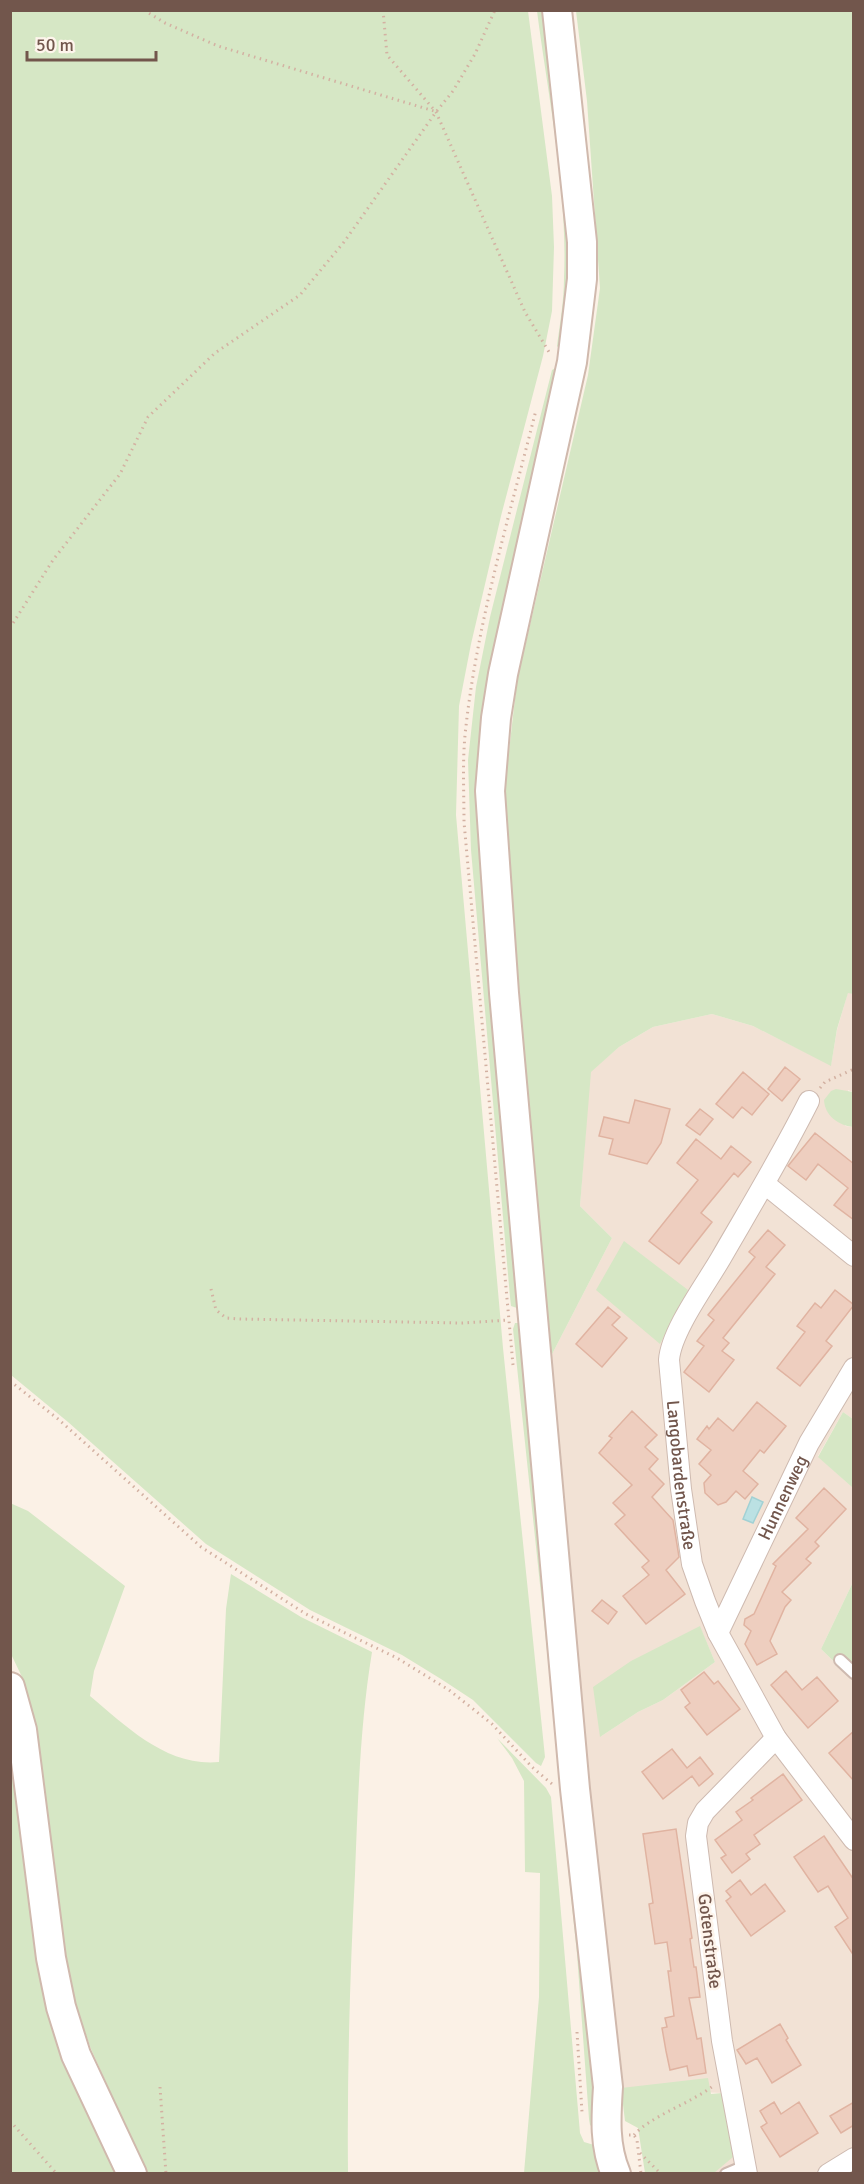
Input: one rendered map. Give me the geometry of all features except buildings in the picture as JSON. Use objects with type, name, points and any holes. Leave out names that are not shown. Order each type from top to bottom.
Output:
[{"type":"main road","points":[[557,10],[582,242],[582,279],[572,362],[503,674],[496,718],[490,791],[509,1059],[575,1789],[608,2088],[616,2110],[619,2128],[620,2153],[616,2174]]},
{"type":"main road","points":[[10,1687],[22,1730],[51,1958],[61,2007],[76,2055],[132,2174]]},
{"type":"street","name":"Langobardenstraße","points":[[809,1101],[765,1184],[685,1319],[669,1352],[681,1489],[692,1564],[718,1633],[776,1738],[854,1840]]},
{"type":"street","points":[[765,1184],[854,1256]]},
{"type":"street","name":"Hunnenweg","points":[[718,1633],[809,1443],[854,1368]]},
{"type":"street","name":"Gotenstraße","points":[[746,2170],[728,2074],[696,1836],[698,1822],[705,1811],[776,1738]]},
{"type":"street","points":[[828,2174],[854,2158]]},
{"type":"lane","points":[[840,1660],[854,1673]]},
{"type":"lane","points":[[726,2174],[746,2170]]},
{"type":"path","points":[[144,10],[165,23],[218,46],[436,112]]},
{"type":"path","points":[[384,10],[387,55],[436,112],[525,312],[550,353]]},
{"type":"path","points":[[10,628],[53,560],[120,474],[148,417],[215,353],[300,295],[344,242],[453,91],[475,54],[495,10]]},
{"type":"path","points":[[809,1101],[825,1082],[854,1069]]},
{"type":"path","points":[[211,1289],[216,1310],[226,1318],[462,1323],[508,1320]]},
{"type":"path","points":[[10,1381],[58,1419],[201,1546],[306,1614],[397,1658],[449,1690],[492,1724],[532,1767],[556,1787]]},
{"type":"path","points":[[625,2135],[634,2135],[642,2127],[691,2101],[728,2074]]},
{"type":"path","points":[[160,2087],[166,2174]]},
{"type":"path","points":[[10,2121],[57,2174]]},
{"type":"path","points":[[634,2135],[639,2152],[641,2174]]},
{"type":"path","points":[[639,2152],[661,2174]]},
{"type":"shaded area","points":[[848,992],[853,994],[853,1092],[848,1090],[845,1126],[853,1127],[853,1419],[843,1412],[818,1456],[853,1488],[853,1582],[821,1649],[853,1680],[853,2173],[714,2173],[717,2169],[722,2093],[621,2088],[548,1362],[612,1238],[580,1206],[590,1072],[619,1047],[653,1027],[712,1014],[753,1026],[831,1065],[837,1030]],"holes":[[[700,1627],[715,1662],[663,1700],[638,1712],[600,1737]]]},
{"type":"green space","points":[[10,11],[528,11],[552,196],[554,247],[552,311],[543,356],[501,516],[459,706],[456,815],[503,1348],[545,1757],[541,1766],[473,1700],[402,1655],[310,1610],[206,1544],[68,1422],[11,1375]]},
{"type":"green space","points":[[537,11],[543,11],[565,170],[570,290],[560,350],[557,346],[564,287],[563,212]]},
{"type":"green space","points":[[576,11],[853,11],[853,994],[848,993],[837,1029],[831,1066],[753,1026],[712,1014],[653,1027],[619,1047],[591,1072],[580,1206],[612,1238],[548,1362],[504,795],[517,681],[588,375],[600,288],[587,101]]},
{"type":"green space","points":[[557,367],[499,623],[478,746],[480,864],[519,1307],[517,1308],[511,1306],[510,1297],[471,850],[468,760],[476,687],[490,617],[552,370]]},
{"type":"green space","points":[[836,1089],[853,1092],[853,1127],[837,1122],[827,1111],[824,1100],[831,1091]]},
{"type":"green space","points":[[624,1241],[688,1290],[660,1344],[596,1290]]},
{"type":"green space","points":[[515,1323],[521,1323],[560,1774],[513,1329]]},
{"type":"green space","points":[[843,1412],[853,1419],[853,1488],[818,1457]]},
{"type":"green space","points":[[10,1503],[28,1511],[125,1586],[94,1671],[90,1696],[133,1732],[182,1758],[200,1762],[219,1762],[226,1609],[231,1574],[301,1617],[372,1652],[362,1735],[357,1818],[349,2023],[348,2173],[147,2173],[91,2049],[72,1995],[63,1960],[32,1711],[22,1677],[11,1654]]},
{"type":"green space","points":[[853,1582],[853,1680],[821,1649]]},
{"type":"green space","points":[[700,1626],[715,1662],[663,1700],[638,1712],[600,1737],[593,1687],[631,1661]]},
{"type":"green space","points":[[497,1738],[546,1788],[551,1797],[580,2133],[584,2142],[594,2145],[601,2173],[524,2173],[539,1997],[540,1873],[525,1872],[524,1781],[512,1758]]},
{"type":"green space","points":[[10,1739],[34,1925],[118,2173],[11,2173]]},
{"type":"green space","points":[[564,1803],[594,2085],[594,2128],[590,2125],[589,2119],[577,1954],[562,1810]]},
{"type":"green space","points":[[708,2078],[711,2094],[722,2093],[733,2157],[714,2173],[645,2173],[638,2128],[625,2121],[621,2088]]},
{"type":"water","points":[[752,1497],[763,1502],[753,1523],[743,1519]]}]
